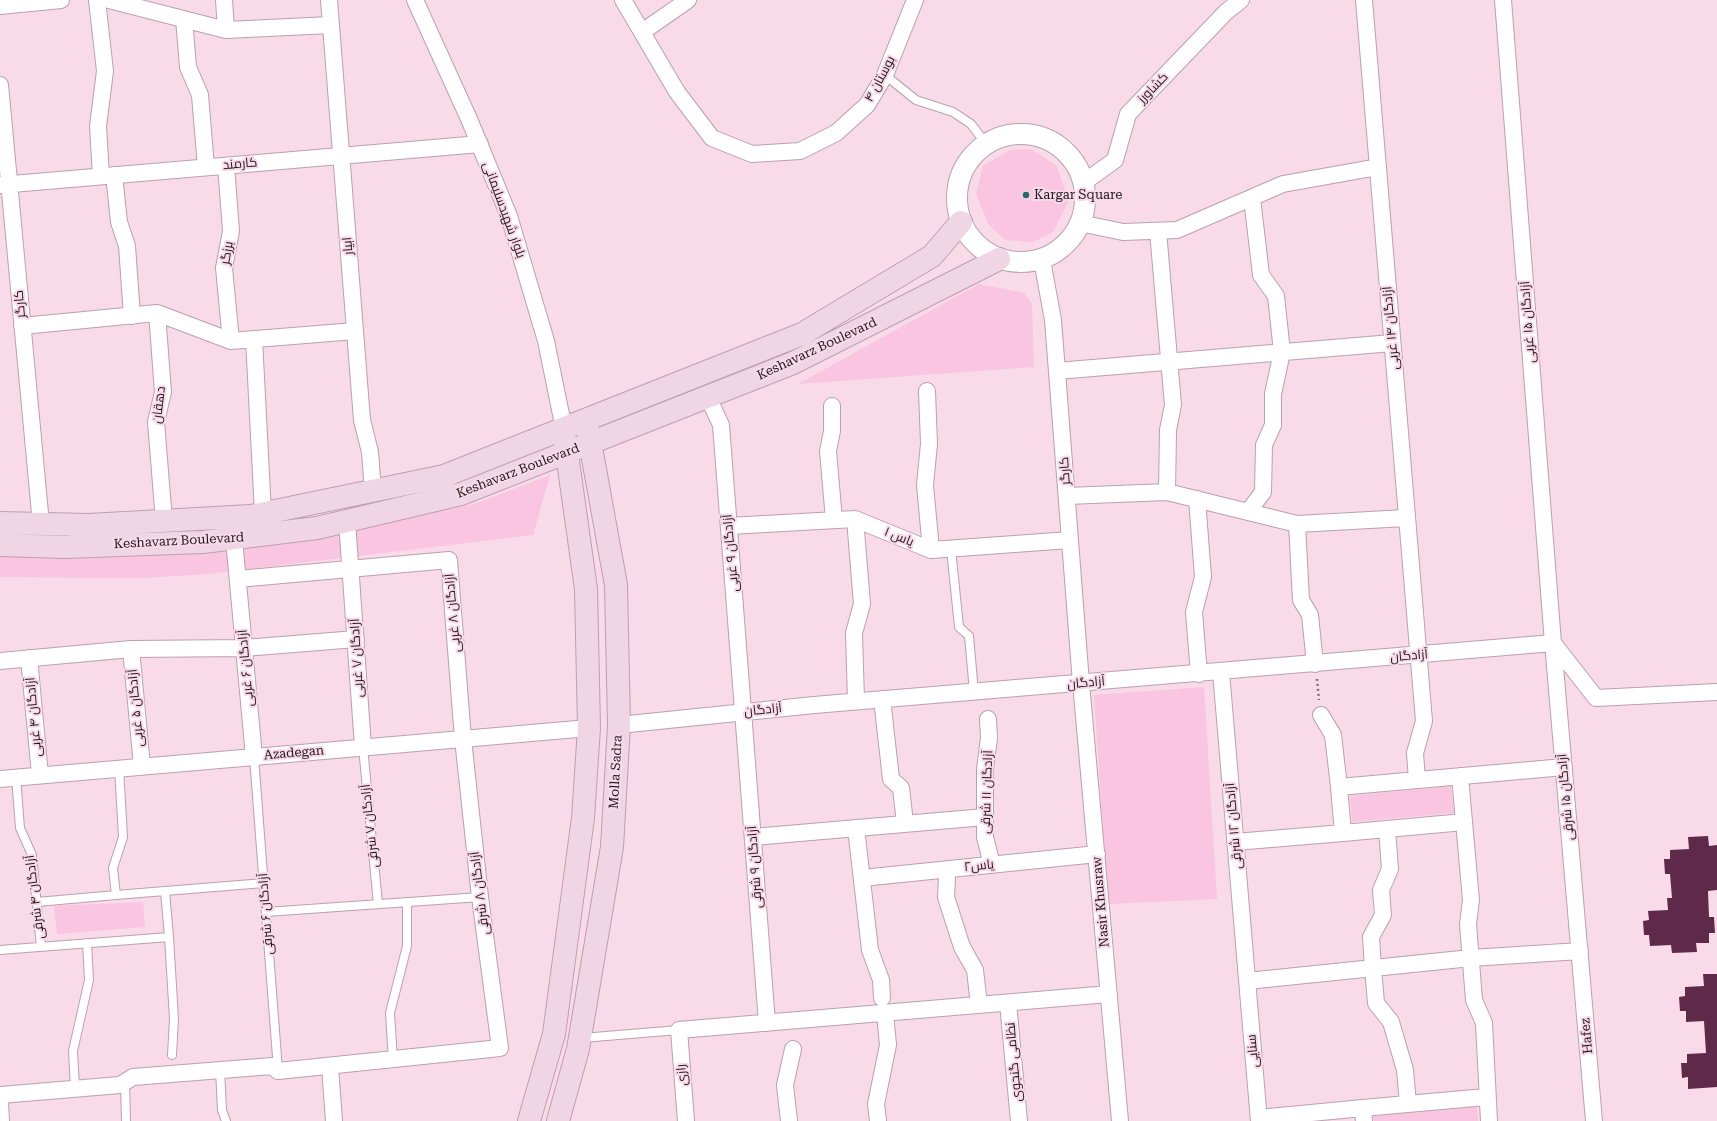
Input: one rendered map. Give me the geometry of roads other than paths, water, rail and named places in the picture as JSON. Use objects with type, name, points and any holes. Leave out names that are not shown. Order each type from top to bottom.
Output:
[{"type":"main road","name":"Keshavarz Boulevard","points":[[0,523],[89,525],[251,516],[444,476],[802,334],[932,256],[961,222]]},
{"type":"main road","name":"Keshavarz Boulevard","points":[[0,545],[72,546],[203,542],[317,528],[461,494],[793,363],[999,259]]},
{"type":"main road","name":"Molla Sadra","points":[[558,1121],[580,1039],[612,847],[619,725],[616,585],[591,443],[585,420]]},
{"type":"main road","points":[[529,1121],[554,1034],[583,818],[589,728],[586,589],[564,429]]},
{"type":"street","points":[[0,6],[61,0]]},
{"type":"street","points":[[97,0],[105,71],[98,126],[119,222],[127,246],[132,316]]},
{"type":"street","points":[[109,0],[146,5],[184,19],[226,30],[331,25]]},
{"type":"street","points":[[224,0],[226,30]]},
{"type":"street","name":"ابیار","points":[[329,0],[362,420],[370,452],[373,490]]},
{"type":"street","name":"بلوار شهیدسلیمانی","points":[[415,0],[480,144],[509,216],[546,342],[564,429]]},
{"type":"street","points":[[623,0],[642,32],[688,0]]},
{"type":"street","name":"بوستان ۴","points":[[642,32],[677,92],[712,138],[752,154],[800,151],[836,133],[867,104],[885,75],[915,0]]},
{"type":"street","name":"کشاورز","points":[[1083,183],[1115,160],[1128,114],[1226,12],[1241,0]]},
{"type":"street","name":"آزادگان ۱۴ غربی","points":[[1364,0],[1424,721],[1415,753],[1417,780]]},
{"type":"street","name":"آزادگان ۱۵ غربی","points":[[1503,0],[1553,643]]},
{"type":"street","points":[[184,19],[188,67],[200,95],[206,167]]},
{"type":"street","name":"کارگر","points":[[0,85],[4,184],[22,326],[41,524]]},
{"type":"street","points":[[1028,134],[1049,140],[1067,152],[1079,170],[1083,183],[1085,191],[1084,213],[1076,233],[1061,249],[1042,260],[1021,263],[999,259],[983,250],[970,238],[961,222],[957,200],[960,179],[970,159],[986,144],[1006,136],[1028,134]]},
{"type":"street","name":"کارمند","points":[[4,184],[480,144]]},
{"type":"street","name":"برزگر","points":[[226,166],[231,231],[224,268],[231,340]]},
{"type":"street","points":[[1080,223],[1123,232],[1177,230],[1283,184],[1378,167]]},
{"type":"street","points":[[1248,512],[1263,492],[1264,445],[1273,425],[1273,394],[1282,352],[1276,296],[1261,275],[1252,198]]},
{"type":"street","points":[[1158,231],[1173,404],[1168,430],[1167,492]]},
{"type":"street","name":"کارگر","points":[[1042,260],[1053,320],[1081,683]]},
{"type":"street","points":[[22,326],[157,313],[231,340],[355,331]]},
{"type":"street","name":"دهقان","points":[[157,313],[164,392],[156,422],[164,520]]},
{"type":"street","points":[[254,339],[263,513]]},
{"type":"street","points":[[1057,371],[1392,343]]},
{"type":"street","points":[[927,391],[929,444],[925,485],[931,550]]},
{"type":"street","name":"آزادگان ۹ غربی","points":[[708,397],[721,425],[744,712]]},
{"type":"street","points":[[832,406],[832,431],[828,451],[834,520]]},
{"type":"street","points":[[1067,496],[1167,492],[1297,524],[1406,518]]},
{"type":"street","points":[[1197,499],[1203,578],[1194,612],[1199,674]]},
{"type":"street","points":[[855,519],[862,604],[854,633],[856,702]]},
{"type":"street","name":"یاس ۱","points":[[729,526],[855,519],[931,550],[1070,540]]},
{"type":"street","name":"آزادگان ۷ غربی","points":[[348,521],[363,747]]},
{"type":"street","points":[[1297,524],[1301,600],[1310,615],[1315,664]]},
{"type":"street","name":"آزادگان ۶ غربی","points":[[234,538],[254,757]]},
{"type":"street","name":"آزادگان ۸ غربی","points":[[352,569],[448,560],[463,739]]},
{"type":"street","points":[[238,579],[352,569]]},
{"type":"street","points":[[0,661],[131,649],[244,648],[356,639]]},
{"type":"street","points":[[1553,643],[1596,698],[1717,692]]},
{"type":"street","name":"آزادگان","points":[[619,725],[856,702],[1418,656],[1553,643]]},
{"type":"street","name":"آزادگان ۱۵ شرقی","points":[[1553,643],[1580,951]]},
{"type":"street","name":"آزادگان ۵ غربی","points":[[131,649],[142,766]]},
{"type":"street","name":"آزادگان ۴ غربی","points":[[29,658],[40,775]]},
{"type":"street","name":"آزادگان ۱۲ شرقی","points":[[1221,672],[1247,981]]},
{"type":"street","name":"Nasir Khusraw","points":[[1081,683],[1120,1121]]},
{"type":"street","points":[[882,700],[891,779],[901,788],[905,824]]},
{"type":"street","name":"آزادگان ۹ شرقی","points":[[744,712],[767,1023]]},
{"type":"street","points":[[1321,715],[1333,735],[1343,832]]},
{"type":"street","name":"آزادگان ۱۱ شرقی","points":[[988,719],[989,738],[985,769],[985,838],[992,865]]},
{"type":"street","name":"Azadegan","points":[[0,779],[589,728]]},
{"type":"street","name":"آزادگان ۸ شرقی","points":[[393,1060],[500,1048],[480,897],[463,739]]},
{"type":"street","points":[[1339,787],[1564,767]]},
{"type":"street","points":[[1460,776],[1471,900],[1468,924],[1474,1000],[1484,1023],[1486,1097],[1489,1121]]},
{"type":"street","points":[[753,837],[985,817]]},
{"type":"street","points":[[1235,842],[1464,822]]},
{"type":"street","points":[[856,828],[870,950],[881,980],[888,1045],[876,1104],[878,1121]]},
{"type":"street","points":[[1387,828],[1390,869],[1381,890],[1383,915],[1371,937],[1373,968],[1376,1003],[1390,1022],[1405,1070],[1408,1104]]},
{"type":"street","name":"یاس۲","points":[[862,878],[1096,854]]},
{"type":"street","points":[[947,877],[946,896],[962,947],[975,970],[980,1005]]},
{"type":"street","points":[[1247,981],[1471,958],[1580,951]]},
{"type":"street","name":"Hafez","points":[[1580,951],[1594,1121]]},
{"type":"street","name":"سنایی","points":[[1247,981],[1259,1119]]},
{"type":"street","points":[[679,1030],[767,1023],[884,1006],[980,1005],[1109,994]]},
{"type":"street","name":"نظامی گنجوی","points":[[1008,1003],[1019,1121]]},
{"type":"street","name":"رازی","points":[[679,1030],[686,1121]]},
{"type":"street","points":[[789,1121],[785,1085],[793,1049]]},
{"type":"street","points":[[0,1095],[120,1085],[133,1077],[272,1066],[278,1071],[393,1060]]},
{"type":"street","points":[[330,1067],[334,1121]]},
{"type":"street","points":[[1259,1119],[1364,1115],[1408,1104],[1486,1097]]},
{"type":"street","points":[[0,1102],[1,1121]]},
{"type":"lane","points":[[885,75],[916,100],[953,112],[971,124],[986,144]]},
{"type":"lane","points":[[951,549],[959,627],[969,636],[974,692]]},
{"type":"lane","name":"آزادگان ۷ شرقی","points":[[363,747],[378,904]]},
{"type":"lane","name":"آزادگان ۶ شرقی","points":[[254,757],[278,1071]]},
{"type":"lane","points":[[116,895],[113,868],[123,837],[119,768]]},
{"type":"lane","name":"آزادگان ۴ شرقی","points":[[16,777],[20,828],[32,855],[41,947]]},
{"type":"lane","points":[[37,902],[264,884]]},
{"type":"lane","points":[[165,891],[174,1019],[172,1055]]},
{"type":"lane","points":[[266,912],[480,897]]},
{"type":"lane","points":[[393,1060],[390,1013],[407,946],[407,902]]},
{"type":"lane","points":[[0,950],[169,937]]},
{"type":"lane","points":[[75,1088],[73,1051],[89,980],[87,943]]},
{"type":"lane","points":[[580,1039],[679,1030]]},
{"type":"lane","points":[[220,1070],[222,1110],[226,1121]]},
{"type":"lane","points":[[125,1082],[126,1121]]},
{"type":"place","name":"Kargar Square","points":[[1026,195]]}]
